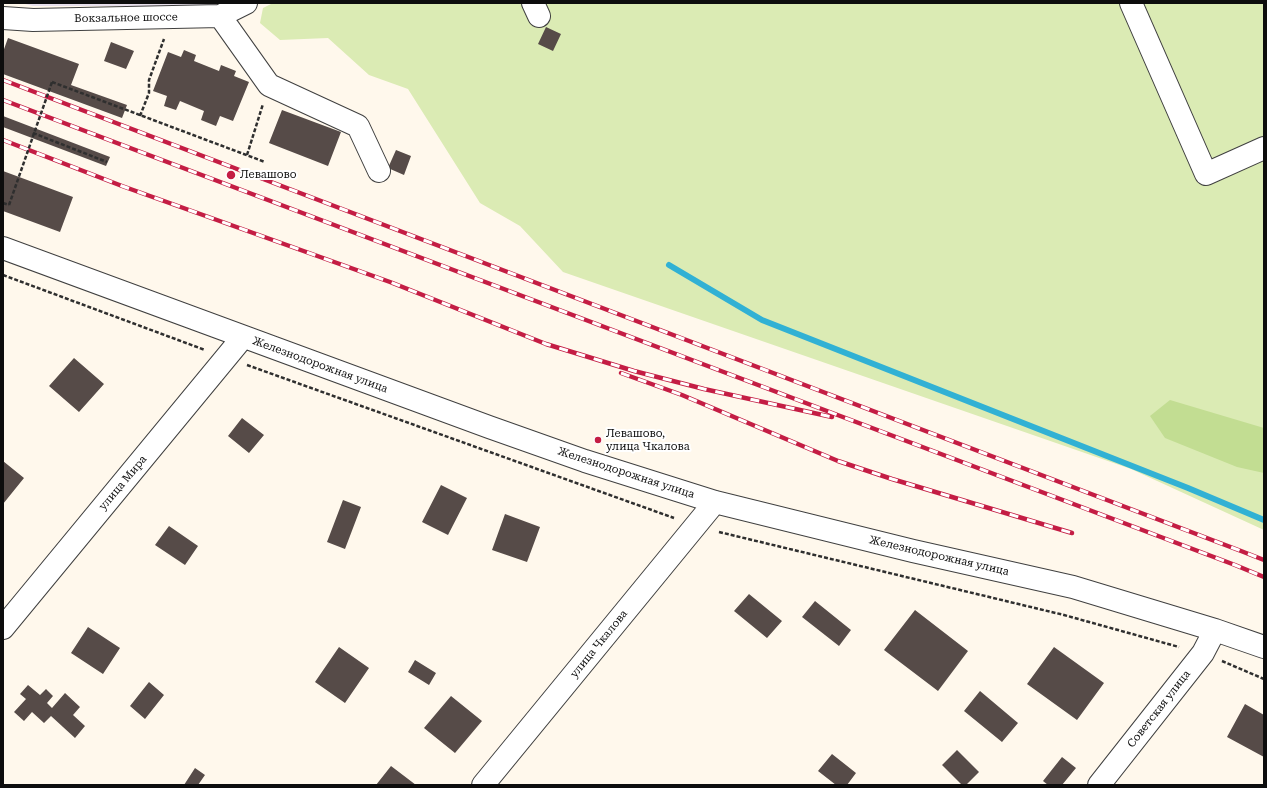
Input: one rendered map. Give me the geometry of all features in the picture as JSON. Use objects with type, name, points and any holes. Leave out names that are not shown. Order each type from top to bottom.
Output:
[{"type":"street","name":"Вокзальное шоссе","points":[[3,18],[33,20],[220,16],[246,3]]},
{"type":"street","points":[[1131,3],[1206,174],[1264,148]]},
{"type":"street","points":[[220,16],[269,85],[358,126],[379,171]]},
{"type":"street","name":"Железнодорожная улица","points":[[3,248],[489,427],[715,502],[913,551],[1073,587],[1215,630],[1264,647]]},
{"type":"street","name":"улица Мира","points":[[3,628],[243,337]]},
{"type":"street","name":"улица Чкалова","points":[[483,785],[715,502]]},
{"type":"street","name":"Советская улица","points":[[1099,785],[1203,653],[1215,630]]},
{"type":"path","points":[[140,116],[149,93],[149,80],[172,18]]},
{"type":"path","points":[[3,203],[9,205],[52,82],[265,162]]},
{"type":"path","points":[[247,155],[269,85]]},
{"type":"path","points":[[33,133],[107,162]]},
{"type":"shaded area","points":[[21,3],[220,3],[215,6],[33,6]]},
{"type":"green space","points":[[273,3],[1264,3],[1264,530],[1131,469],[563,272],[520,226],[480,203],[408,89],[369,75],[328,38],[280,40],[260,23],[263,8]]},
{"type":"green space","points":[[1170,400],[1264,428],[1264,473],[1237,467],[1165,438],[1150,416]]},
{"type":"building","points":[[546,27],[561,34],[553,51],[538,44]]},
{"type":"building","points":[[8,38],[79,64],[71,85],[127,105],[122,118],[3,74],[3,52]]},
{"type":"building","points":[[111,42],[134,51],[126,69],[104,61]]},
{"type":"building","points":[[184,50],[196,55],[194,61],[219,71],[221,65],[236,71],[234,76],[249,82],[233,121],[220,116],[216,126],[201,120],[204,111],[180,101],[176,110],[164,106],[167,96],[153,91],[168,52],[181,57]]},
{"type":"building","points":[[282,110],[341,132],[328,166],[269,143]]},
{"type":"building","points":[[3,116],[110,157],[106,166],[3,127]]},
{"type":"building","points":[[396,150],[411,156],[404,175],[388,168]]},
{"type":"building","points":[[3,171],[73,197],[60,232],[3,211]]},
{"type":"building","points":[[74,358],[104,384],[79,412],[49,386]]},
{"type":"building","points":[[242,418],[264,435],[249,453],[228,436]]},
{"type":"building","points":[[3,461],[24,478],[3,504]]},
{"type":"building","points":[[441,485],[467,498],[448,535],[422,522]]},
{"type":"building","points":[[343,500],[361,507],[345,549],[327,542]]},
{"type":"building","points":[[505,514],[540,527],[527,562],[492,550]]},
{"type":"building","points":[[169,526],[198,546],[185,565],[155,545]]},
{"type":"building","points":[[749,594],[782,621],[767,638],[734,611]]},
{"type":"building","points":[[815,601],[851,630],[839,646],[802,617]]},
{"type":"building","points":[[915,610],[968,651],[938,691],[884,650]]},
{"type":"building","points":[[88,627],[120,648],[103,674],[71,653]]},
{"type":"building","points":[[339,647],[369,668],[345,703],[315,682]]},
{"type":"building","points":[[1054,647],[1104,683],[1077,720],[1027,684]]},
{"type":"building","points":[[415,660],[436,673],[429,685],[408,672]]},
{"type":"building","points":[[149,682],[164,695],[145,719],[130,706]]},
{"type":"building","points":[[28,685],[40,695],[46,689],[53,696],[47,703],[52,708],[65,693],[80,707],[73,715],[85,726],[75,738],[51,716],[44,723],[32,712],[24,721],[14,712],[26,699],[20,694]]},
{"type":"building","points":[[980,691],[1018,723],[1002,742],[964,711]]},
{"type":"building","points":[[451,696],[482,721],[455,753],[424,728]]},
{"type":"building","points":[[1245,704],[1264,715],[1264,757],[1227,737]]},
{"type":"building","points":[[957,750],[979,772],[966,785],[962,785],[942,765]]},
{"type":"building","points":[[832,754],[856,773],[847,785],[836,785],[818,771]]},
{"type":"building","points":[[1062,757],[1076,768],[1062,785],[1048,785],[1043,781]]},
{"type":"building","points":[[391,766],[416,785],[376,785]]},
{"type":"building","points":[[195,768],[205,775],[198,785],[184,785]]},
{"type":"waterway","points":[[669,265],[762,320],[1188,488],[1264,520]]},
{"type":"railway","points":[[3,80],[1264,560]]},
{"type":"railway","points":[[3,100],[1264,577]]},
{"type":"railway","points":[[3,140],[122,186],[390,282],[546,344],[634,371],[704,389],[832,417]]},
{"type":"railway","points":[[621,373],[682,395],[838,461],[892,479],[1072,533]]},
{"type":"place","name":"Левашово","points":[[231,175]]},
{"type":"place","name":"Левашово, улица Чкалова","points":[[598,440]]}]
